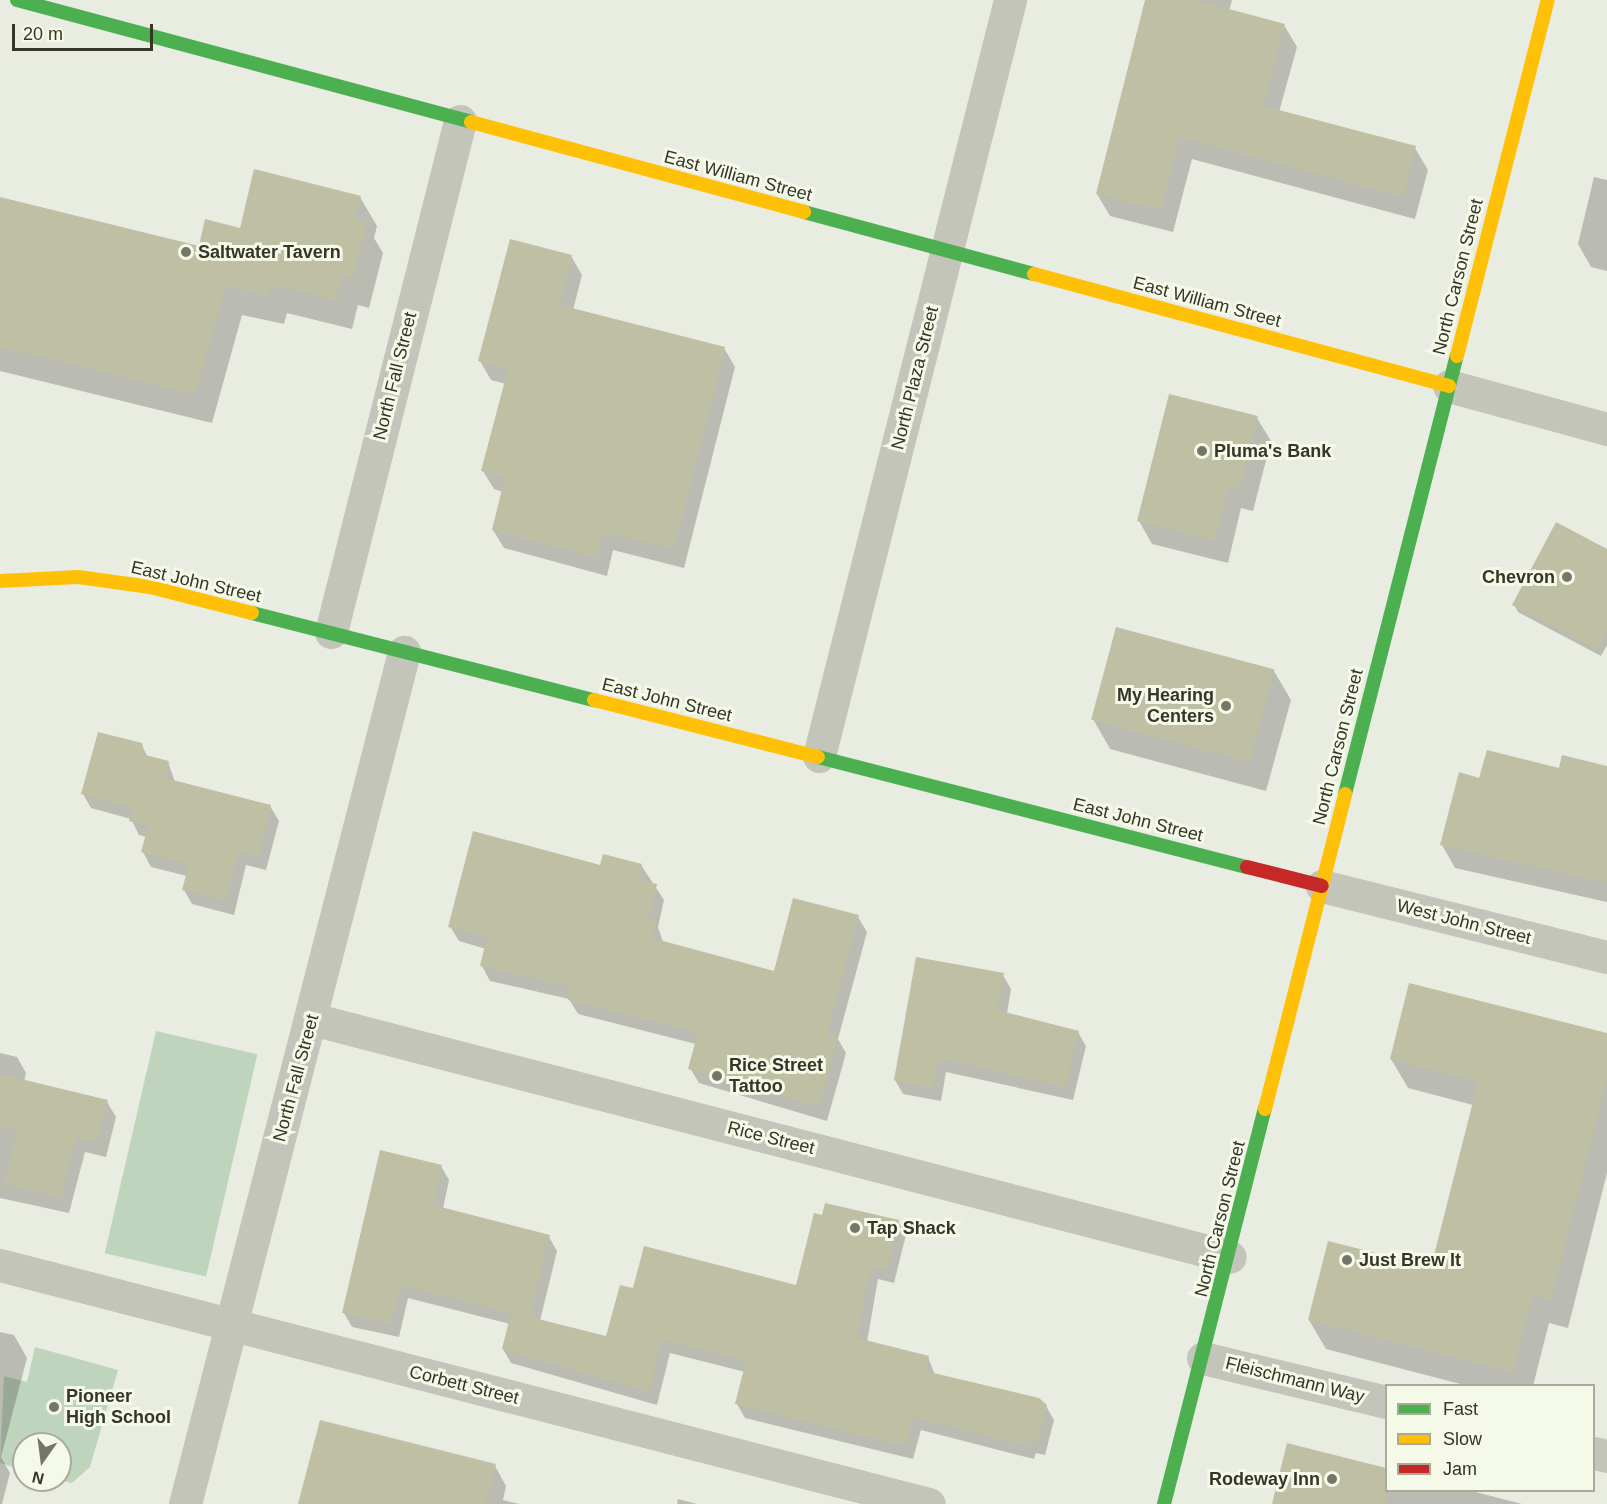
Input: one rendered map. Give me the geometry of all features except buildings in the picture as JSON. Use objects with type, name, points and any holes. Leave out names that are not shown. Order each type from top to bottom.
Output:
[{"type":"main road","name":"East William Street","points":[[17,0],[1449,386]]},
{"type":"main road","name":"North Carson Street","points":[[1164,1504],[1230,1257],[1322,886],[1548,0]]},
{"type":"main road","name":"East John Street","points":[[0,581],[78,577],[150,587],[1322,886]]},
{"type":"street","name":"North Plaza Street","points":[[819,756],[1010,0]]},
{"type":"street","name":"North Fall Street","points":[[331,632],[460,121]]},
{"type":"street","points":[[1449,386],[1607,429]]},
{"type":"street","name":"North Fall Street","points":[[185,1504],[312,1019],[404,652]]},
{"type":"street","name":"West John Street","points":[[1322,886],[1607,957]]},
{"type":"street","name":"Rice Street","points":[[312,1019],[1230,1257]]},
{"type":"street","name":"Corbett Street","points":[[0,1265],[929,1504]]},
{"type":"street","name":"Fleischmann Way","points":[[1203,1358],[1385,1402]]},
{"type":"green space","points":[[156,1031],[257,1054],[206,1277],[105,1253]]},
{"type":"green space","name":"Pioneer High School","points":[[35,1347],[118,1370],[90,1467],[72,1483],[72,1432],[12,1432],[12,1466],[0,1463],[4,1376],[27,1382]]},
{"type":"traffic: fast","points":[[17,0],[471,122]]},
{"type":"traffic: fast","points":[[804,212],[1034,274]]},
{"type":"traffic: fast","points":[[1345,794],[1457,356]]},
{"type":"traffic: fast","points":[[252,613],[594,700]]},
{"type":"traffic: fast","points":[[818,757],[1247,867]]},
{"type":"traffic: fast","points":[[1164,1504],[1265,1109]]},
{"type":"traffic: slow","points":[[1457,356],[1548,0]]},
{"type":"traffic: slow","points":[[471,122],[804,212]]},
{"type":"traffic: slow","points":[[1034,274],[1449,386]]},
{"type":"traffic: slow","points":[[0,581],[78,577],[150,587],[252,613]]},
{"type":"traffic: slow","points":[[594,700],[818,757]]},
{"type":"traffic: slow","points":[[1265,1109],[1345,794]]},
{"type":"traffic: jam","points":[[1247,867],[1322,886]]},
{"type":"place","name":"Saltwater Tavern","points":[[186,252]]},
{"type":"place","name":"Pluma's Bank","points":[[1202,451]]},
{"type":"place","name":"Chevron","points":[[1567,577]]},
{"type":"place","name":"My Hearing Centers","points":[[1226,706]]},
{"type":"place","name":"Rice Street Tattoo","points":[[717,1076]]},
{"type":"place","name":"Tap Shack","points":[[855,1228]]},
{"type":"place","name":"Just Brew It","points":[[1347,1260]]},
{"type":"place","name":"Pioneer High School","points":[[54,1407]]},
{"type":"place","name":"Rodeway Inn","points":[[1332,1479]]}]
